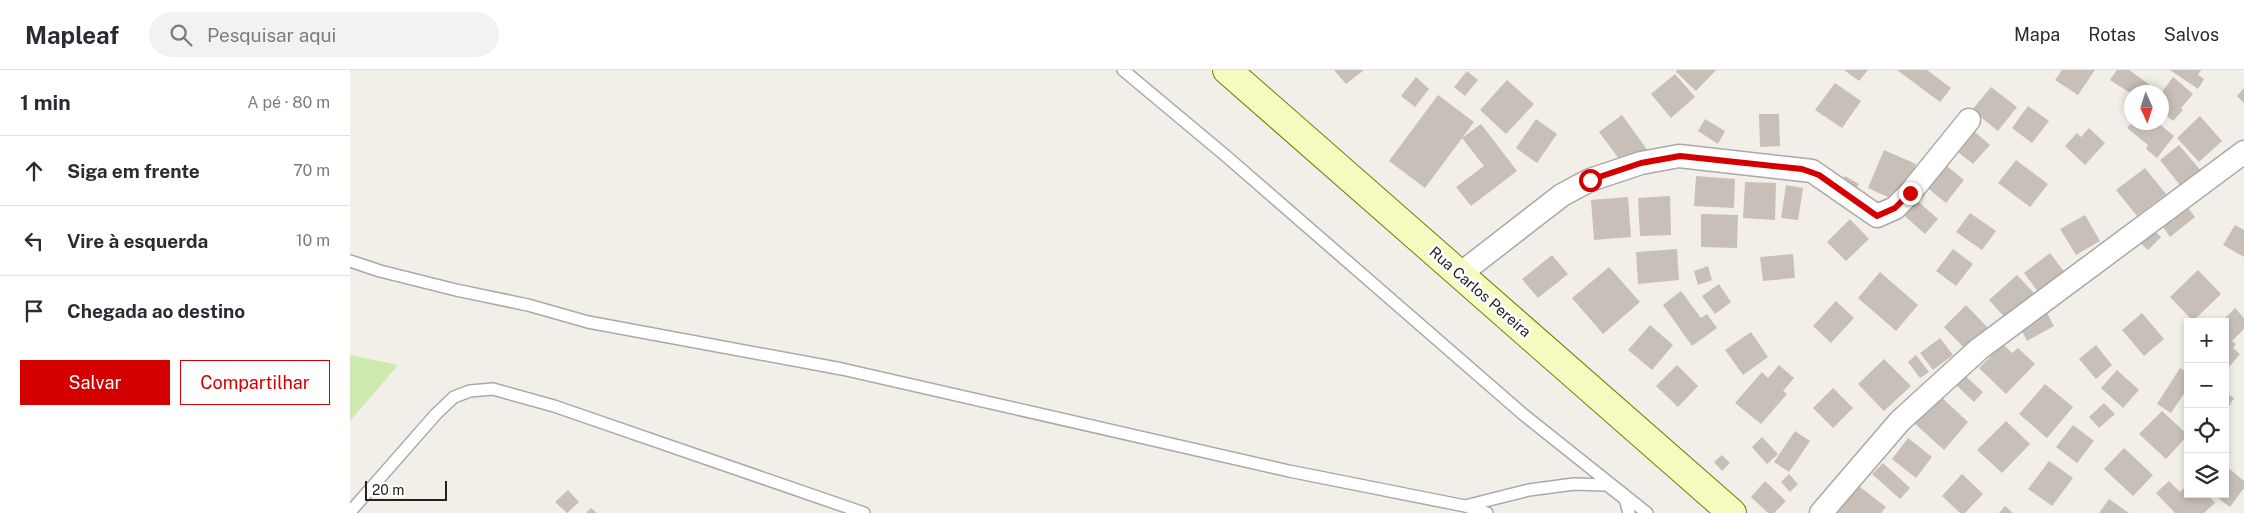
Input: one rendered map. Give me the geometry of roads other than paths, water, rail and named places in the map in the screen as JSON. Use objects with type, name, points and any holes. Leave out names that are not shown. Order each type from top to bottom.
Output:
[{"type":"main road","name":"Rua Carlos Pereira","points":[[1227,70],[1732,513]]},
{"type":"street","points":[[1460,274],[1562,195],[1590,180],[1641,163],[1680,156],[1812,171],[1877,216],[1895,208],[1910,193],[1969,120]]},
{"type":"street","points":[[1821,513],[1900,421],[1979,349],[2244,152]]},
{"type":"lane","points":[[1123,70],[1226,156],[1524,415],[1647,513]]},
{"type":"lane","points":[[350,261],[390,273],[528,305],[588,322],[842,369],[1289,470],[1465,506],[1487,513]]},
{"type":"lane","points":[[350,512],[436,414],[454,397],[470,391],[493,389],[554,406],[864,513]]},
{"type":"lane","points":[[1465,506],[1529,490],[1574,484],[1607,486],[1624,499],[1629,513]]}]
